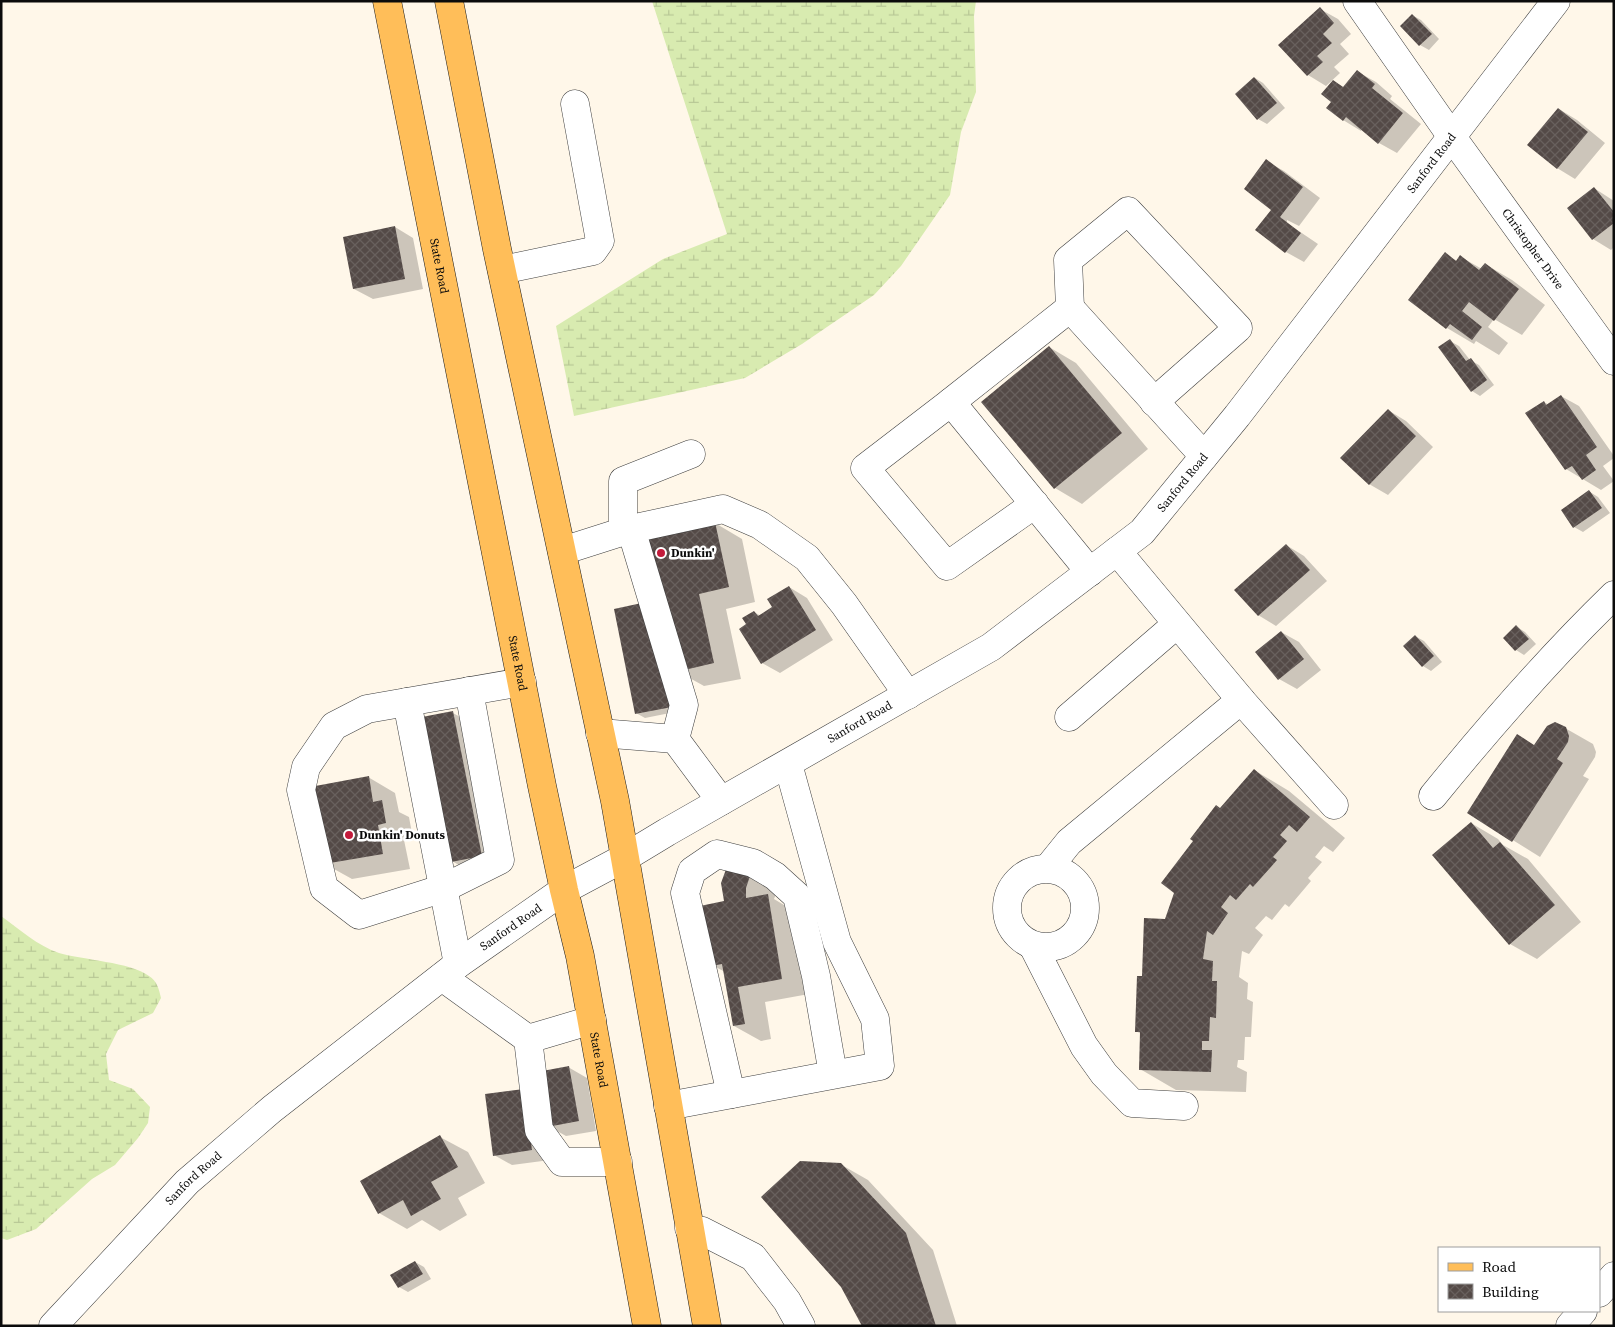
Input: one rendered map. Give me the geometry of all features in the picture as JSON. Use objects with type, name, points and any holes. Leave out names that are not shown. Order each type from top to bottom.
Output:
[{"type":"main road","name":"State Road","points":[[387,1],[564,890],[580,956],[647,1326]]},
{"type":"main road","points":[[449,1],[502,270],[615,801],[707,1326]]},
{"type":"street","name":"Christopher Drive","points":[[1357,1],[1452,137],[1614,361]]},
{"type":"street","name":"Sanford Road","points":[[53,1326],[187,1182],[272,1108],[450,971],[564,890],[624,858],[991,647],[1142,532],[1249,401],[1556,1]]},
{"type":"street","points":[[502,270],[593,250],[600,241],[575,104]]},
{"type":"street","points":[[1154,402],[1238,328],[1128,211],[1068,260],[1070,308],[1154,402],[1204,456]]},
{"type":"street","points":[[1035,504],[947,566],[865,468],[1070,308]]},
{"type":"street","points":[[951,402],[1090,572]]},
{"type":"street","points":[[675,740],[684,705],[627,530],[623,481],[691,454]]},
{"type":"street","points":[[562,551],[627,530],[723,509],[760,525],[807,558],[844,604],[908,695]]},
{"type":"street","points":[[1117,551],[1241,700],[1334,805]]},
{"type":"street","points":[[1433,796],[1569,638],[1614,595]]},
{"type":"street","points":[[1068,717],[1177,624]]},
{"type":"street","points":[[469,691],[500,860],[444,888],[360,915],[324,888],[301,790],[306,767],[334,726],[367,709],[469,691],[522,682]]},
{"type":"street","points":[[1048,868],[1069,842],[1241,700]]},
{"type":"street","points":[[407,702],[444,888],[450,971],[528,1039],[538,1130],[562,1162],[618,1162]]},
{"type":"street","points":[[600,733],[675,740],[721,801]]},
{"type":"street","points":[[668,1106],[880,1066],[875,1019],[837,942],[788,764]]},
{"type":"street","points":[[730,1094],[685,893],[692,871],[717,854],[752,863],[775,876],[797,896],[816,976],[834,1074]]},
{"type":"street","points":[[1048,868],[1070,876],[1084,893],[1086,916],[1076,936],[1056,948],[1033,946],[1015,934],[1007,912],[1010,890],[1026,874],[1048,868]]},
{"type":"street","points":[[1033,946],[1084,1046],[1104,1074],[1132,1103],[1184,1106]]},
{"type":"street","points":[[528,1039],[592,1020]]},
{"type":"street","points":[[689,1228],[702,1231],[753,1257],[787,1300],[801,1326]]},
{"type":"street","points":[[1600,1292],[1614,1276]]},
{"type":"street","points":[[1570,1326],[1582,1312]]},
{"type":"green space","points":[[652,1],[976,1],[974,16],[976,92],[961,132],[950,195],[901,266],[874,295],[802,344],[745,378],[574,416],[556,326],[663,259],[727,234]]},
{"type":"green space","points":[[1,916],[29,937],[51,950],[119,964],[141,971],[154,980],[161,998],[153,1013],[118,1030],[106,1054],[109,1080],[133,1089],[150,1107],[148,1123],[115,1165],[92,1179],[36,1229],[7,1240],[1,1238]]},
{"type":"building","points":[[1320,7],[1334,23],[1323,34],[1332,43],[1317,56],[1323,62],[1307,76],[1278,45]]},
{"type":"building","points":[[1412,14],[1432,34],[1419,46],[1400,26]]},
{"type":"building","points":[[1357,70],[1375,84],[1372,88],[1403,113],[1378,144],[1346,117],[1343,121],[1326,108],[1331,102],[1321,94],[1333,80],[1343,87]]},
{"type":"building","points":[[1254,77],[1277,103],[1257,120],[1235,94]]},
{"type":"building","points":[[1558,108],[1588,132],[1557,169],[1527,145]]},
{"type":"building","points":[[1266,159],[1303,187],[1280,217],[1301,233],[1285,253],[1255,230],[1271,210],[1244,189]]},
{"type":"building","points":[[1594,187],[1614,212],[1614,223],[1592,240],[1567,208]]},
{"type":"building","points":[[395,226],[405,279],[353,289],[343,237]]},
{"type":"building","points":[[1445,252],[1456,261],[1460,255],[1479,270],[1485,263],[1519,289],[1494,321],[1469,302],[1462,311],[1482,327],[1472,340],[1450,324],[1446,329],[1408,300]]},
{"type":"building","points":[[1450,339],[1466,361],[1471,358],[1487,380],[1471,392],[1438,347]]},
{"type":"building","points":[[1049,346],[1122,433],[1054,489],[981,402]]},
{"type":"building","points":[[1561,395],[1597,447],[1586,455],[1596,470],[1582,480],[1572,466],[1565,470],[1525,413],[1544,401],[1546,405]]},
{"type":"building","points":[[1388,409],[1416,436],[1369,485],[1340,458]]},
{"type":"building","points":[[1589,490],[1602,508],[1573,528],[1561,510]]},
{"type":"building","points":[[715,522],[729,587],[699,594],[714,663],[676,672],[647,537]]},
{"type":"building","points":[[1286,544],[1310,570],[1258,616],[1234,590]]},
{"type":"building","points":[[789,586],[816,630],[761,664],[739,629],[746,624],[742,618],[754,611],[758,616],[772,607],[767,599]]},
{"type":"building","points":[[651,601],[672,707],[635,714],[614,609]]},
{"type":"building","points":[[1516,625],[1529,639],[1515,651],[1503,638]]},
{"type":"building","points":[[1281,631],[1304,659],[1278,680],[1255,652]]},
{"type":"building","points":[[1415,635],[1434,656],[1422,667],[1403,646]]},
{"type":"building","points":[[453,711],[482,856],[451,862],[422,717]]},
{"type":"building","points":[[1555,722],[1566,727],[1569,736],[1568,742],[1557,759],[1563,763],[1512,842],[1467,813],[1517,734],[1534,745],[1547,726]]},
{"type":"building","points":[[1254,769],[1310,817],[1297,832],[1289,825],[1280,835],[1287,841],[1273,857],[1277,860],[1253,887],[1250,884],[1236,900],[1230,895],[1221,907],[1228,913],[1213,935],[1207,931],[1203,959],[1213,961],[1212,981],[1217,981],[1216,1018],[1210,1017],[1209,1041],[1202,1041],[1202,1050],[1212,1050],[1211,1072],[1139,1070],[1140,1032],[1135,1032],[1137,976],[1142,976],[1144,918],[1165,919],[1174,893],[1161,883],[1193,841],[1190,839],[1216,805],[1220,808]]},
{"type":"building","points":[[369,776],[373,802],[382,800],[386,823],[378,825],[383,854],[324,864],[310,787]]},
{"type":"building","points":[[1471,822],[1493,848],[1500,842],[1555,905],[1509,945],[1432,855]]},
{"type":"building","points":[[729,861],[753,867],[746,888],[746,898],[768,894],[782,979],[738,987],[745,1024],[733,1026],[722,964],[711,966],[700,906],[724,901],[721,883]]},
{"type":"building","points":[[569,1066],[579,1121],[547,1127],[537,1072]]},
{"type":"building","points":[[524,1089],[532,1150],[493,1156],[485,1094]]},
{"type":"building","points":[[440,1135],[458,1167],[431,1182],[441,1199],[411,1216],[403,1200],[378,1214],[360,1181]]},
{"type":"building","points":[[800,1161],[841,1163],[906,1233],[936,1326],[862,1326],[841,1287],[761,1197]]},
{"type":"building","points":[[415,1261],[423,1274],[398,1288],[390,1275]]},
{"type":"place","name":"Dunkin'","points":[[661,553]]},
{"type":"place","name":"Dunkin' Donuts","points":[[349,835]]}]
